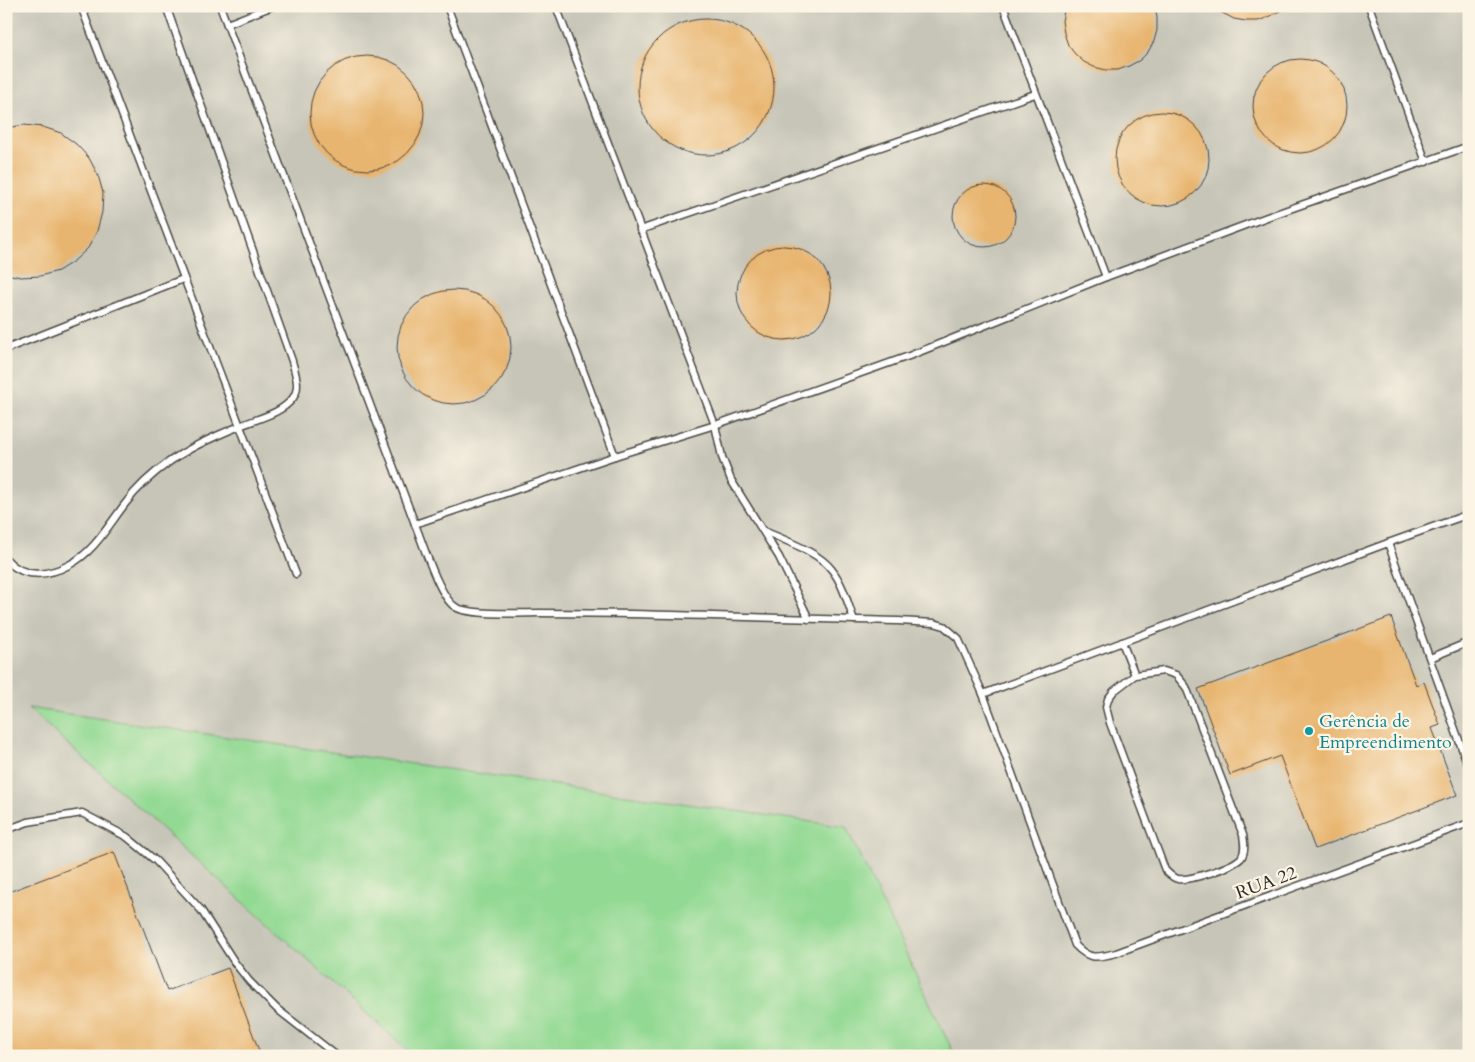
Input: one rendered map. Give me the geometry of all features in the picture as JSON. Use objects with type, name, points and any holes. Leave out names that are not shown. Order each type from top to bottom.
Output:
[{"type":"lane","points":[[81,6],[296,574]]},
{"type":"lane","points":[[6,559],[17,569],[25,573],[35,574],[51,573],[70,565],[89,551],[125,504],[148,478],[190,448],[276,412],[294,397],[297,389],[297,381],[266,287],[166,6]]},
{"type":"lane","points":[[220,6],[415,524],[443,593],[453,606],[462,610],[514,613],[596,613],[934,623],[944,626],[958,638],[983,694],[1469,514]]},
{"type":"lane","points":[[227,24],[273,6]]},
{"type":"lane","points":[[447,6],[615,456]]},
{"type":"lane","points":[[556,6],[715,425],[722,456],[731,480],[779,557],[809,619]]},
{"type":"lane","points":[[1003,6],[1106,277]]},
{"type":"lane","points":[[1369,6],[1426,162]]},
{"type":"lane","points":[[640,230],[1035,94]]},
{"type":"lane","points":[[415,524],[615,456],[715,425],[909,356],[1106,277],[1267,217],[1469,146]]},
{"type":"lane","points":[[6,349],[184,279]]},
{"type":"lane","points":[[763,531],[804,550],[830,567],[841,586],[854,620]]},
{"type":"lane","points":[[1388,543],[1469,768]]},
{"type":"lane","points":[[1122,642],[1135,675]]},
{"type":"lane","points":[[1430,658],[1469,642]]},
{"type":"lane","points":[[1172,673],[1180,678],[1186,687],[1243,834],[1244,852],[1233,864],[1180,879],[1169,875],[1165,870],[1107,713],[1107,703],[1110,695],[1135,675],[1172,673]]},
{"type":"lane","name":"RUA 22","points":[[983,694],[1075,945],[1081,952],[1090,957],[1100,957],[1116,953],[1469,823]]},
{"type":"lane","points":[[6,830],[28,822],[82,814],[127,837],[161,866],[201,910],[235,963],[249,981],[277,1009],[337,1056]]},
{"type":"shaded area","points":[[6,6],[1469,6],[1469,1052],[1457,1056],[955,1056],[846,827],[29,708],[414,1056],[6,1056]]},
{"type":"green space","points":[[28,708],[846,827],[955,1056],[414,1056]]},
{"type":"building","points":[[1065,6],[1155,6],[1157,30],[1154,41],[1148,52],[1140,60],[1129,66],[1118,70],[1094,67],[1084,62],[1068,45],[1062,21]]},
{"type":"building","points":[[1209,6],[1288,6],[1258,21],[1246,21],[1234,19]]},
{"type":"building","points":[[706,19],[732,24],[744,30],[754,39],[763,49],[769,61],[774,87],[769,113],[763,125],[754,135],[744,144],[732,150],[706,155],[680,150],[668,144],[658,135],[649,125],[643,113],[638,87],[643,61],[649,49],[658,39],[668,30],[680,24]]},
{"type":"building","points":[[367,56],[389,60],[399,65],[415,81],[420,91],[424,113],[420,135],[415,145],[399,161],[389,166],[367,170],[345,166],[335,161],[319,145],[314,135],[310,113],[314,91],[319,81],[335,65],[345,60]]},
{"type":"building","points":[[1291,59],[1309,59],[1334,72],[1344,88],[1347,106],[1344,124],[1334,140],[1309,153],[1291,153],[1266,140],[1253,115],[1253,97],[1266,72]]},
{"type":"building","points":[[1153,112],[1171,112],[1196,125],[1206,141],[1209,159],[1206,177],[1196,193],[1171,206],[1153,206],[1128,193],[1115,168],[1115,150],[1128,125]]},
{"type":"building","points":[[24,125],[43,127],[61,133],[76,144],[89,158],[98,175],[103,193],[102,212],[97,231],[88,248],[74,261],[58,271],[40,276],[21,277],[6,274],[6,128]]},
{"type":"building","points":[[984,185],[1001,190],[1006,194],[1010,199],[1015,216],[1010,233],[1006,238],[1001,242],[984,247],[967,242],[962,238],[958,233],[953,216],[958,199],[962,194],[967,190]]},
{"type":"building","points":[[775,246],[793,246],[818,259],[828,275],[831,293],[828,311],[818,327],[793,340],[775,340],[750,327],[737,302],[737,284],[750,259]]},
{"type":"building","points":[[454,290],[476,294],[486,299],[502,315],[507,325],[511,347],[507,369],[502,379],[486,395],[476,400],[454,404],[432,400],[422,395],[406,379],[401,369],[397,347],[401,325],[406,315],[422,299],[432,294]]},
{"type":"building","name":"Gerência de Empreendimento","points":[[1391,617],[1416,685],[1424,682],[1440,725],[1432,728],[1457,795],[1315,849],[1280,756],[1230,775],[1198,689]]},
{"type":"building","points":[[114,852],[167,991],[228,968],[261,1056],[6,1056],[6,893]]},
{"type":"place","name":"Gerência de Empreendimento","points":[[1309,731]]}]
